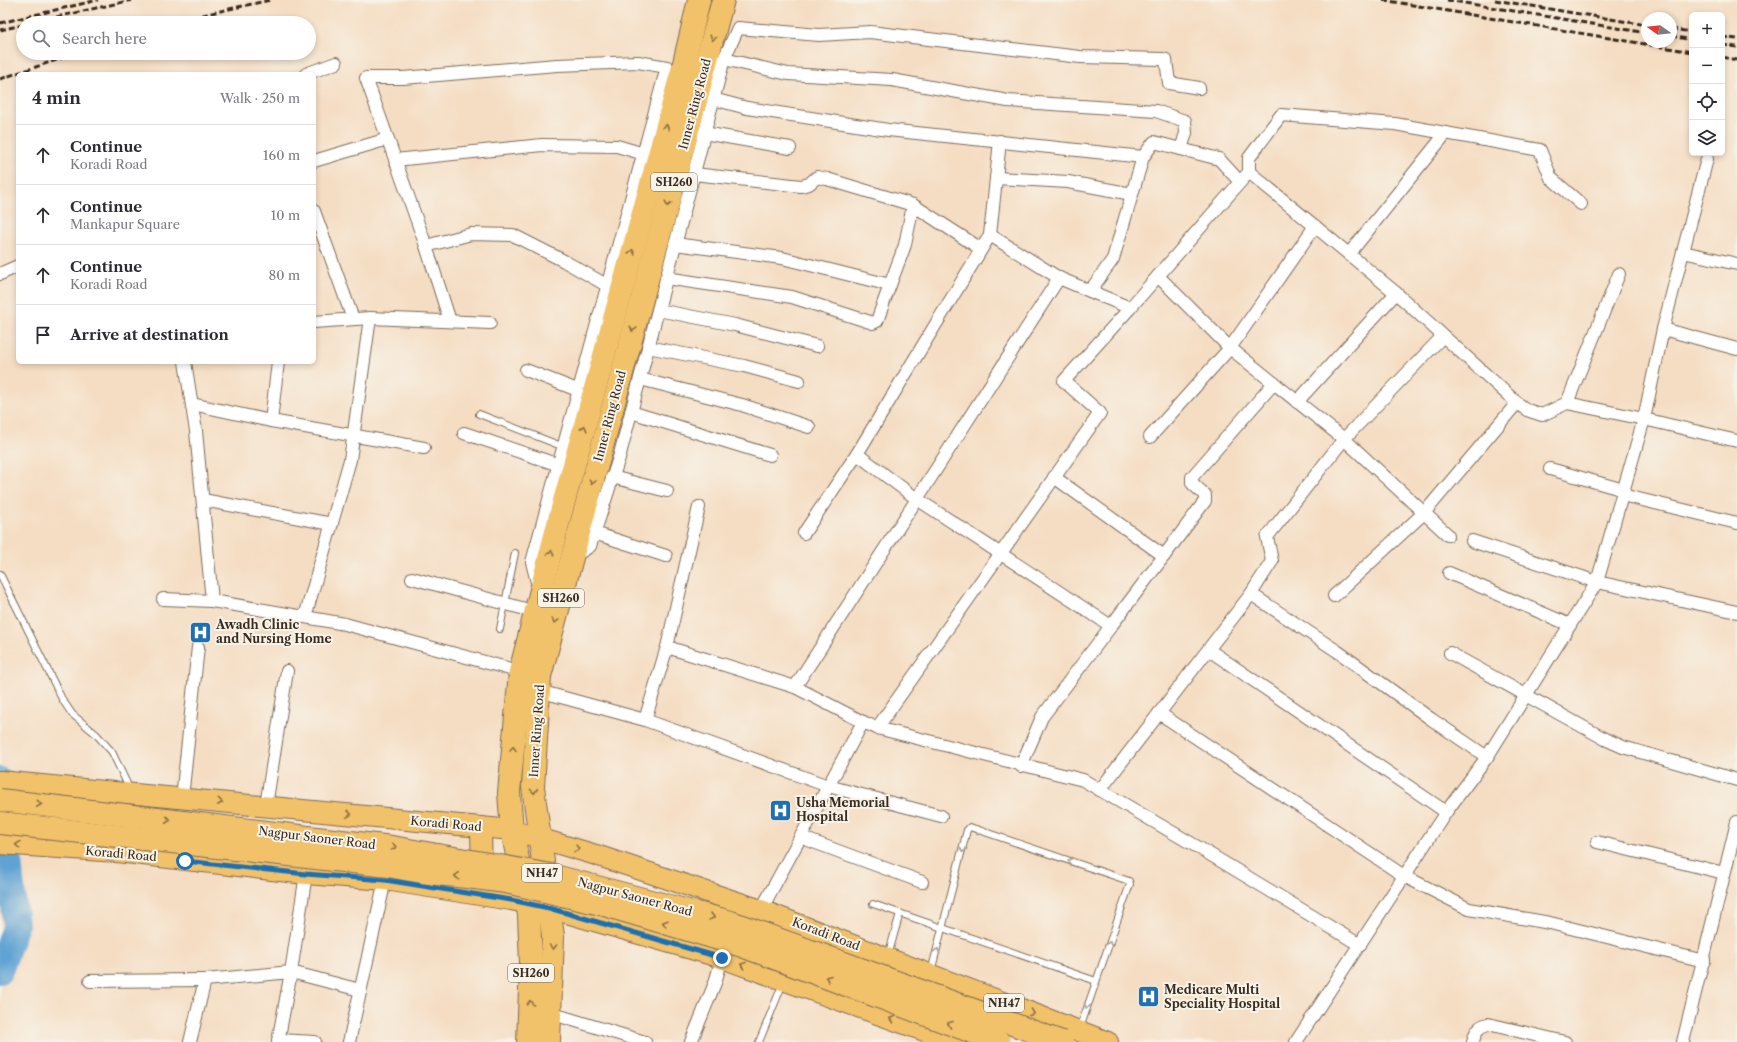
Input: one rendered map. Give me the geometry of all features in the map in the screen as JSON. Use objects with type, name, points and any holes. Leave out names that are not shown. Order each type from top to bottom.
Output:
[{"type":"highway","name":"Inner Ring Road","points":[[540,838],[533,787],[533,680],[538,603],[603,358],[683,67],[699,0]]},
{"type":"highway","name":"Inner Ring Road","points":[[512,830],[509,793],[533,680],[572,558],[723,0]]},
{"type":"highway","name":"Nagpur Saoner Road","points":[[0,800],[392,847],[551,875],[731,922],[1070,1037]]},
{"type":"highway","name":"Nagpur Saoner Road","points":[[0,823],[388,866],[424,873],[467,876],[506,882],[576,897],[742,946],[999,1042]]},
{"type":"highway","name":"SH260","points":[[512,830],[529,915],[531,963],[528,1042]]},
{"type":"highway","name":"SH260","points":[[540,838],[554,936],[549,1042]]},
{"type":"main road","name":"Koradi Road","points":[[0,781],[512,830]]},
{"type":"main road","points":[[117,852],[124,793]]},
{"type":"main road","points":[[481,827],[482,895]]},
{"type":"main road","name":"NH47","points":[[512,830],[540,838]]},
{"type":"main road","name":"Koradi Road","points":[[540,838],[769,913],[930,974],[1070,1037],[1108,1042]]},
{"type":"main road","name":"Koradi Road","points":[[0,844],[64,850],[117,852],[306,874],[385,880],[482,895],[549,908]]},
{"type":"main road","points":[[549,908],[722,958],[955,1042]]},
{"type":"main road","points":[[766,973],[769,913]]},
{"type":"street","points":[[572,558],[590,546],[612,478],[640,379],[724,59],[738,28],[819,35],[870,32],[1080,57],[1163,59],[1166,60],[1169,83],[1199,88]]},
{"type":"street","points":[[724,59],[788,74],[892,80],[1008,101],[1156,111],[1185,121],[1186,133],[1181,149]]},
{"type":"street","points":[[412,578],[505,604],[538,603],[532,562],[580,391],[667,67],[638,62],[557,65],[403,78],[366,78],[426,246],[450,321]]},
{"type":"street","points":[[311,72],[336,63]]},
{"type":"street","points":[[713,99],[747,108],[888,130],[1143,157]]},
{"type":"street","points":[[877,728],[1100,413],[1064,380],[1130,308],[1249,172],[1248,158],[1281,115],[1395,124],[1540,150],[1551,178],[1581,204]]},
{"type":"street","points":[[704,133],[790,148]]},
{"type":"street","points":[[1349,254],[1446,133]]},
{"type":"street","points":[[316,160],[388,139]]},
{"type":"street","points":[[804,533],[857,454],[990,235],[1000,141]]},
{"type":"street","points":[[1090,291],[1113,259],[1143,157],[1154,142],[1218,159],[1240,182]]},
{"type":"street","points":[[395,160],[542,145],[617,146],[644,154]]},
{"type":"street","points":[[1296,1042],[1446,812],[1488,757],[1525,695],[1597,582],[1644,419],[1663,330],[1706,159]]},
{"type":"street","points":[[1249,172],[1396,293],[1442,337],[1517,403],[1527,410],[1542,415],[1567,403],[1737,441]]},
{"type":"street","points":[[694,174],[800,186],[809,184],[817,177],[827,179],[914,205],[981,249]]},
{"type":"street","points":[[996,178],[1068,182],[1132,194]]},
{"type":"street","points":[[666,278],[792,297],[873,323],[877,321],[905,244],[914,205]]},
{"type":"street","points":[[316,217],[353,319]]},
{"type":"street","points":[[1150,437],[1230,348],[1315,226]]},
{"type":"street","points":[[426,246],[471,234],[513,235],[564,260],[608,286]]},
{"type":"street","points":[[990,235],[1059,278],[1130,308]]},
{"type":"street","points":[[675,244],[782,258],[890,285]]},
{"type":"street","points":[[1683,252],[1737,264]]},
{"type":"street","points":[[0,274],[16,267]]},
{"type":"street","points":[[1567,403],[1620,274]]},
{"type":"street","points":[[1158,276],[1230,348],[1344,438],[1448,535]]},
{"type":"street","points":[[795,687],[1059,278]]},
{"type":"street","points":[[1297,402],[1396,293]]},
{"type":"street","points":[[658,310],[735,325],[817,346]]},
{"type":"street","points":[[305,617],[350,460],[370,318]]},
{"type":"street","points":[[316,322],[370,318],[490,323]]},
{"type":"street","points":[[1663,330],[1737,349]]},
{"type":"street","points":[[1100,790],[1159,712],[1209,650],[1272,561],[1267,537],[1344,438],[1442,337]]},
{"type":"street","points":[[648,347],[744,366],[799,381]]},
{"type":"street","points":[[185,364],[192,404],[203,500],[212,601]]},
{"type":"street","points":[[271,421],[278,364]]},
{"type":"street","points":[[526,370],[580,391]]},
{"type":"street","points":[[640,379],[742,404],[809,427]]},
{"type":"street","points":[[1021,766],[1042,717],[1205,501],[1205,495],[1192,484],[1192,477],[1274,384]]},
{"type":"street","points":[[1334,596],[1424,512],[1517,403]]},
{"type":"street","points":[[192,404],[271,421],[424,448]]},
{"type":"street","points":[[631,412],[770,455]]},
{"type":"street","points":[[464,433],[559,465]]},
{"type":"street","points":[[857,454],[917,499],[1111,626]]},
{"type":"street","points":[[1550,469],[1623,493],[1737,523]]},
{"type":"street","points":[[1054,477],[1164,556]]},
{"type":"street","points":[[612,478],[667,491]]},
{"type":"street","points":[[203,500],[332,524]]},
{"type":"street","points":[[645,720],[667,648],[699,507]]},
{"type":"street","points":[[594,533],[666,556]]},
{"type":"street","points":[[1472,541],[1597,582],[1737,612]]},
{"type":"street","points":[[1449,573],[1570,625]]},
{"type":"street","points":[[1250,594],[1337,651],[1431,719],[1488,757]]},
{"type":"street","points":[[163,598],[212,601],[345,624],[533,680],[828,786],[941,816]]},
{"type":"street","points":[[182,798],[198,647]]},
{"type":"street","points":[[667,648],[795,687],[877,728],[1021,766],[1083,780],[1360,945]]},
{"type":"street","points":[[1209,650],[1446,812]]},
{"type":"street","points":[[1450,653],[1605,739],[1624,747],[1737,780]]},
{"type":"street","points":[[266,806],[287,671]]},
{"type":"street","points":[[1159,712],[1404,876],[1469,909],[1550,923],[1704,961]]},
{"type":"street","points":[[769,913],[800,837],[863,722]]},
{"type":"street","points":[[1683,1042],[1737,822]]},
{"type":"street","points":[[800,837],[922,882]]},
{"type":"street","points":[[1597,842],[1724,873]]},
{"type":"street","points":[[306,874],[291,972],[278,1041],[315,1042]]},
{"type":"street","points":[[348,1042],[385,880]]},
{"type":"street","points":[[691,1042],[715,983],[722,958]]},
{"type":"street","points":[[90,981],[205,980],[291,972],[360,990]]},
{"type":"street","points":[[190,1042],[205,980]]},
{"type":"street","points":[[550,1013],[645,1042]]},
{"type":"street","points":[[1473,1042],[1474,1032],[1481,1025],[1488,1024],[1565,1042]]},
{"type":"lane","points":[[479,414],[564,447]]},
{"type":"lane","points":[[500,629],[516,552]]},
{"type":"lane","points":[[0,574],[62,699],[72,714],[96,734],[112,752],[124,793]]},
{"type":"lane","points":[[930,974],[944,928],[967,830],[970,827],[1129,881],[1130,884],[1096,981],[1070,1037]]},
{"type":"lane","points":[[873,904],[1096,981]]},
{"type":"lane","points":[[887,958],[900,913]]},
{"type":"lane","points":[[759,1042],[784,980]]},
{"type":"waterway","points":[[0,780],[16,925],[0,971]]},
{"type":"railway","points":[[30,16],[98,0]]},
{"type":"railway","points":[[61,16],[132,0]]},
{"type":"railway","points":[[200,16],[270,0]]},
{"type":"railway","points":[[1383,0],[1689,51]]},
{"type":"railway","points":[[1447,0],[1641,32]]},
{"type":"railway","points":[[1495,0],[1641,24]]},
{"type":"railway","points":[[0,23],[16,19]]},
{"type":"railway","points":[[0,30],[16,27]]},
{"type":"railway","points":[[1677,30],[1689,32]]},
{"type":"railway","points":[[1677,37],[1689,39]]},
{"type":"railway","points":[[1725,37],[1737,39]]},
{"type":"railway","points":[[1725,45],[1737,47]]},
{"type":"railway","points":[[1725,58],[1737,60]]},
{"type":"railway","points":[[21,72],[56,60]]},
{"type":"railway","points":[[0,79],[16,74]]},
{"type":"place","name":"Awadh Clinic and Nursing Home","points":[[200,632]]},
{"type":"place","name":"Usha Memorial Hospital","points":[[780,810]]},
{"type":"place","name":"Medicare Multi Speciality Hospital","points":[[1148,997]]},
{"type":"route","points":[[185,861],[306,874],[385,880],[511,900],[549,908],[722,958]]}]
